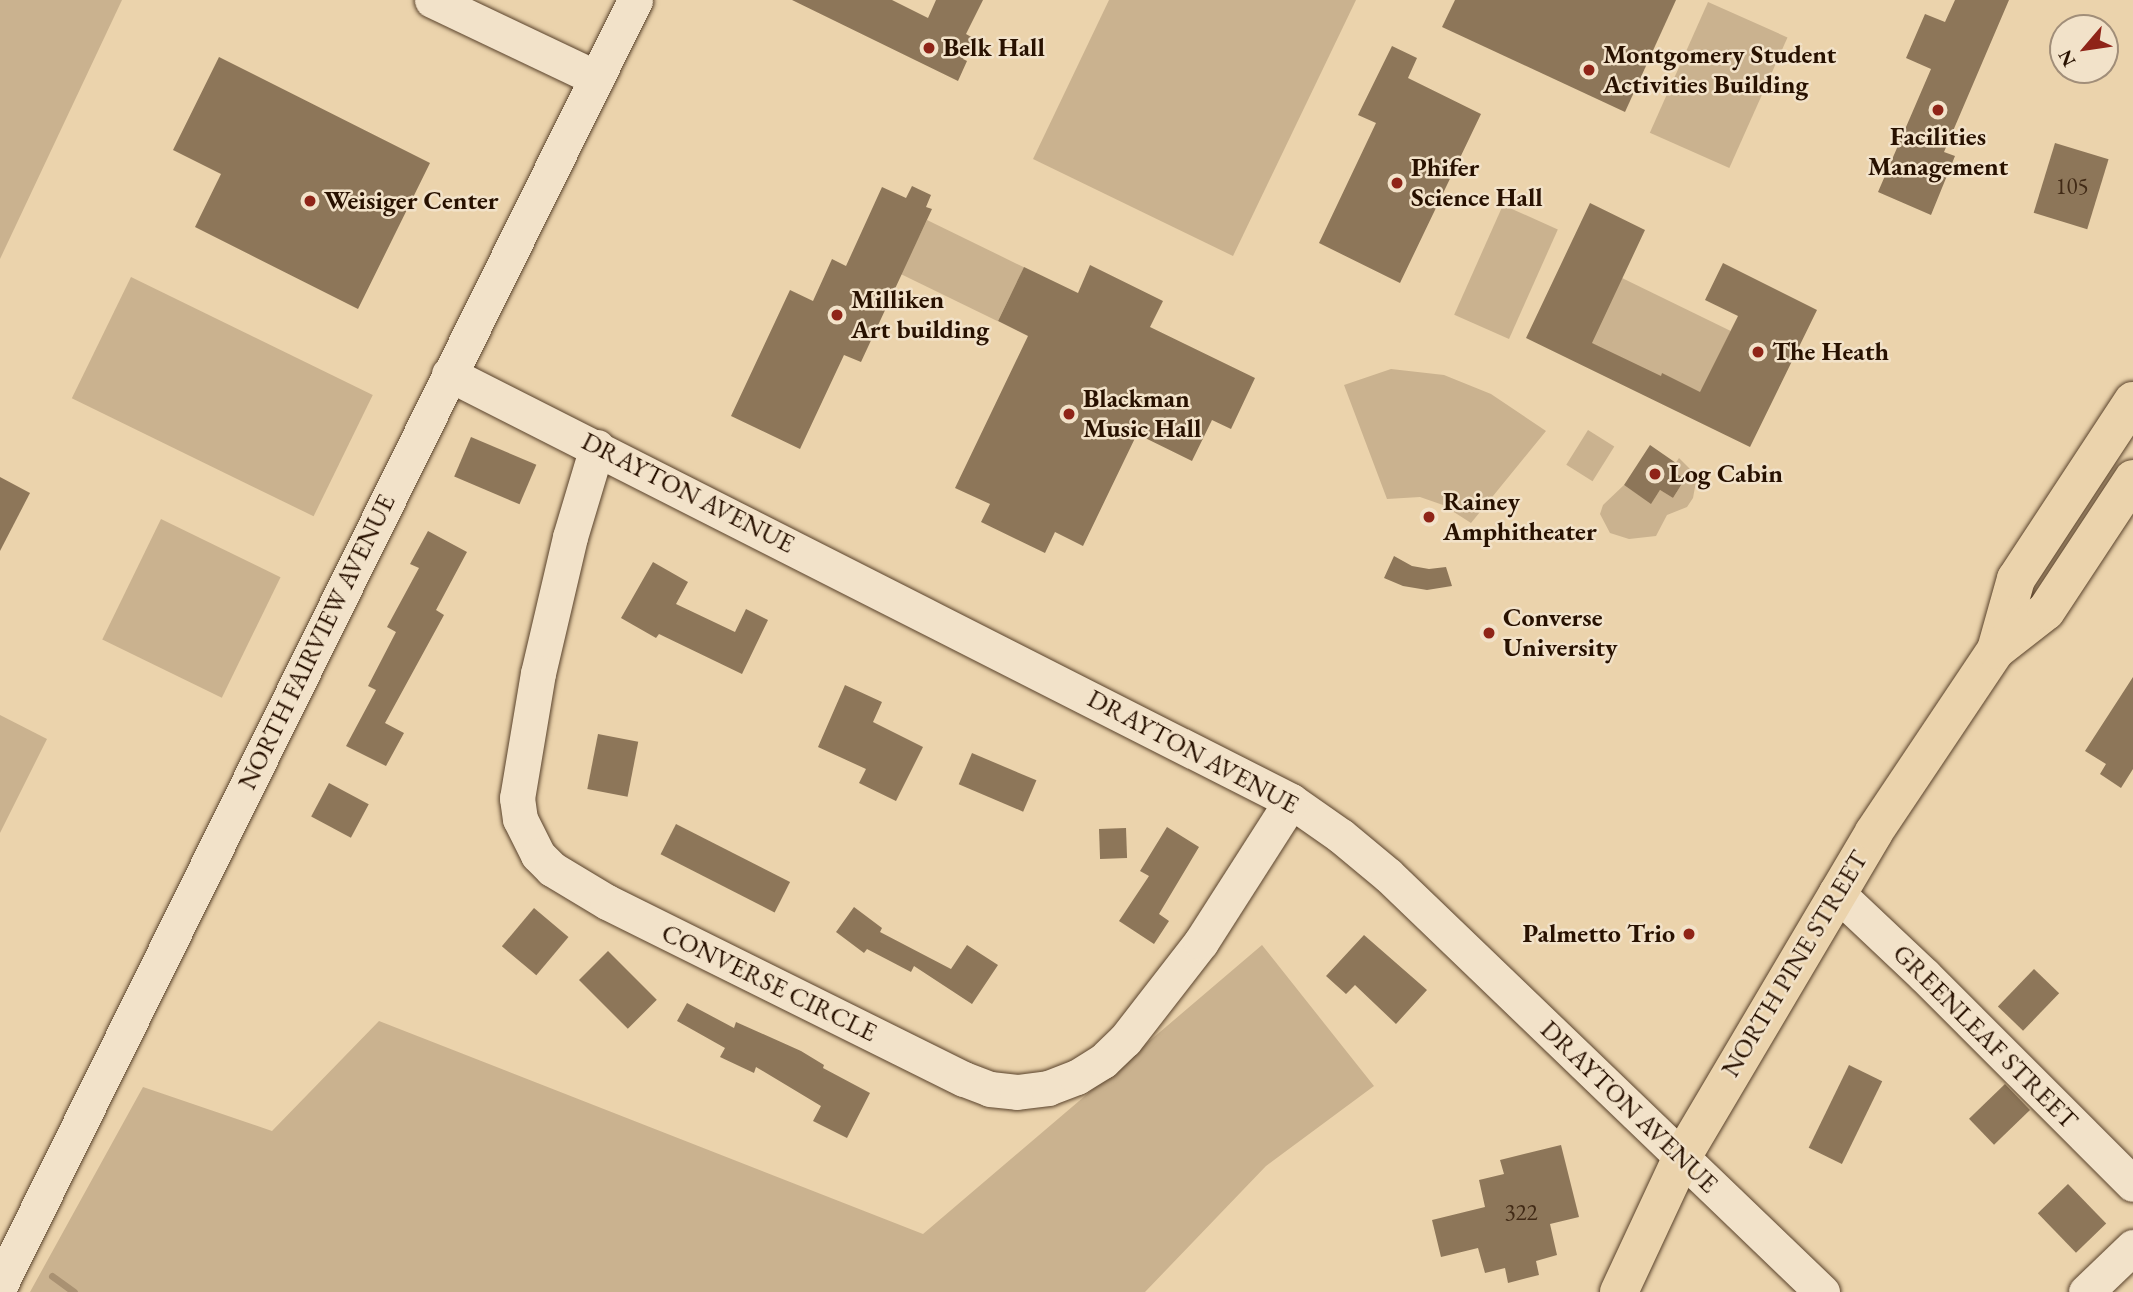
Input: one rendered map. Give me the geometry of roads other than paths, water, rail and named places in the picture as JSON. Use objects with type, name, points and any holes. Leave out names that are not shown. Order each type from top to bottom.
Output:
[{"type":"highway","name":"NORTH PINE STREET","points":[[1619,1292],[1682,1157],[1836,892],[1996,650],[2016,579],[2133,401]]},
{"type":"highway","name":"NORTH PINE STREET","points":[[1996,650],[2046,611],[2133,479]]},
{"type":"street","points":[[432,0],[596,78]]},
{"type":"street","name":"NORTH FAIRVIEW AVENUE","points":[[0,1285],[635,0]]},
{"type":"street","name":"DRAYTON AVENUE","points":[[449,374],[1291,801],[1341,835],[1388,875],[1822,1292]]},
{"type":"street","name":"CONVERSE CIRCLE","points":[[597,447],[570,537],[541,661],[517,798],[520,818],[538,855],[552,869],[607,902],[964,1079],[990,1089],[1017,1092],[1048,1088],[1077,1077],[1103,1061],[1125,1040],[1201,942],[1291,801]]},
{"type":"street","name":"GREENLEAF STREET","points":[[1836,892],[1925,976],[2133,1184]]},
{"type":"street","points":[[2086,1292],[2133,1247]]},
{"type":"waterway","points":[[52,1276],[74,1292]]},
{"type":"place","name":"Belk Hall","points":[[929,48]]},
{"type":"place","name":"Montgomery Student Activities Building","points":[[1589,70]]},
{"type":"place","name":"Facilities Management","points":[[1938,110]]},
{"type":"place","name":"Phifer Science Hall","points":[[1397,183]]},
{"type":"place","name":"Weisiger Center","points":[[310,201]]},
{"type":"place","name":"Milliken Art building","points":[[837,315]]},
{"type":"place","name":"The Heath","points":[[1758,352]]},
{"type":"place","name":"Blackman Music Hall","points":[[1069,414]]},
{"type":"place","name":"Log Cabin","points":[[1655,474]]},
{"type":"place","name":"Rainey Amphitheater","points":[[1429,517]]},
{"type":"place","name":"Converse University","points":[[1489,633]]},
{"type":"place","name":"Palmetto Trio","points":[[1689,934]]}]
